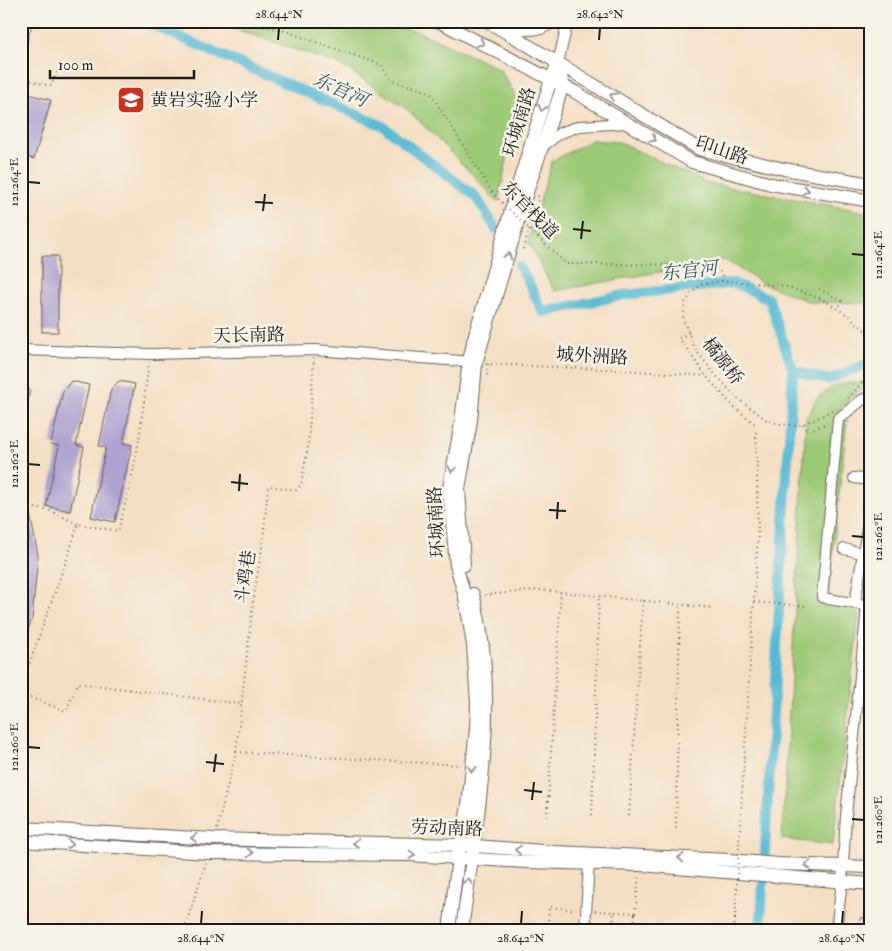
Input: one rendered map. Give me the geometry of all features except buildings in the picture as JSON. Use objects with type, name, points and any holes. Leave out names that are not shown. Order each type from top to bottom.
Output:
[{"type":"main road","name":"印山路","points":[[438,21],[563,85],[692,162],[772,184],[871,201]]},
{"type":"main road","name":"印山路","points":[[487,22],[558,62],[699,149],[784,169],[871,184]]},
{"type":"main road","name":"环城南路","points":[[449,930],[466,852],[477,703],[473,645],[465,597],[456,565],[449,488],[460,428],[478,363],[474,338],[519,182],[558,62]]},
{"type":"main road","points":[[462,930],[466,852],[483,766],[486,712],[484,644],[474,596],[464,565],[459,489],[471,421],[482,339],[563,85],[558,62]]},
{"type":"main road","name":"劳动南路","points":[[21,828],[466,852],[556,852],[729,866]]},
{"type":"main road","name":"劳动南路","points":[[21,841],[209,852],[409,855],[466,852],[526,862],[729,866]]},
{"type":"main road","points":[[729,866],[779,870],[842,882],[871,884]]},
{"type":"main road","points":[[779,870],[843,866],[871,867]]},
{"type":"street","points":[[21,43],[27,21]]},
{"type":"street","points":[[487,22],[516,30],[541,29],[556,21]]},
{"type":"street","points":[[558,62],[568,21]]},
{"type":"street","points":[[542,147],[560,133],[580,126],[627,123]]},
{"type":"street","name":"天长南路","points":[[21,350],[150,354],[315,350],[478,363]]},
{"type":"street","points":[[836,930],[842,882],[846,816],[869,606],[822,597],[836,414],[871,396]]},
{"type":"street","points":[[854,478],[871,480]]},
{"type":"street","points":[[855,603],[867,554],[871,503]]},
{"type":"street","points":[[844,549],[867,554]]},
{"type":"street","points":[[585,930],[589,863]]},
{"type":"path","name":"东官栈道","points":[[224,21],[279,29],[382,65],[391,80],[430,92],[494,194],[566,264],[713,265],[722,274],[722,281]]},
{"type":"path","points":[[21,78],[50,86],[58,70],[66,72]]},
{"type":"path","name":"橘源桥","points":[[836,414],[822,416],[798,426],[768,421],[737,398],[695,349],[683,318],[685,303],[690,294],[702,284],[722,281],[784,286],[822,299],[849,316],[866,331],[871,346]]},
{"type":"path","points":[[819,289],[842,301],[838,309]]},
{"type":"path","points":[[689,333],[679,338],[706,376],[733,406],[756,425],[758,534],[734,930]]},
{"type":"path","name":"斗鸡巷","points":[[214,839],[236,752],[253,602],[263,541],[268,486],[296,490],[301,485],[308,447],[315,350]]},
{"type":"path","points":[[30,507],[51,511],[78,524],[118,532],[131,482],[139,440],[150,354]]},
{"type":"path","points":[[486,381],[478,363],[490,356]]},
{"type":"path","name":"城外洲路","points":[[478,363],[706,376]]},
{"type":"path","points":[[848,398],[868,376],[871,366]]},
{"type":"path","points":[[804,424],[808,432],[836,414]]},
{"type":"path","points":[[21,687],[78,524]]},
{"type":"path","points":[[474,596],[540,590],[713,608]]},
{"type":"path","points":[[547,817],[560,592]]},
{"type":"path","points":[[592,815],[599,596]]},
{"type":"path","points":[[629,816],[643,600]]},
{"type":"path","points":[[754,602],[807,606]]},
{"type":"path","points":[[676,828],[680,604]]},
{"type":"path","points":[[21,694],[66,711],[78,683],[242,704]]},
{"type":"path","points":[[236,752],[472,766]]},
{"type":"path","points":[[184,930],[209,852]]},
{"type":"path","points":[[634,930],[640,865]]},
{"type":"path","points":[[548,930],[549,907],[636,913]]},
{"type":"path","points":[[613,930],[614,912]]},
{"type":"green space","points":[[211,21],[358,21],[416,31],[500,69],[519,102],[498,202],[407,109],[341,65]]},
{"type":"green space","points":[[592,140],[619,142],[706,183],[871,213],[871,303],[810,302],[762,283],[725,260],[554,291],[528,241],[552,161]]},
{"type":"green space","points":[[848,383],[870,383],[849,399],[828,599],[860,604],[833,845],[782,839],[806,419],[818,397],[834,386]]},
{"type":"waterway","name":"东官河","points":[[143,21],[383,126],[476,197],[496,229]]},
{"type":"waterway","points":[[519,266],[543,312],[624,295],[734,283],[769,299],[793,370],[759,930]]},
{"type":"waterway","points":[[793,370],[828,380],[871,362]]},
{"type":"place","name":"黄岩实验小学","points":[[131,100]]}]
